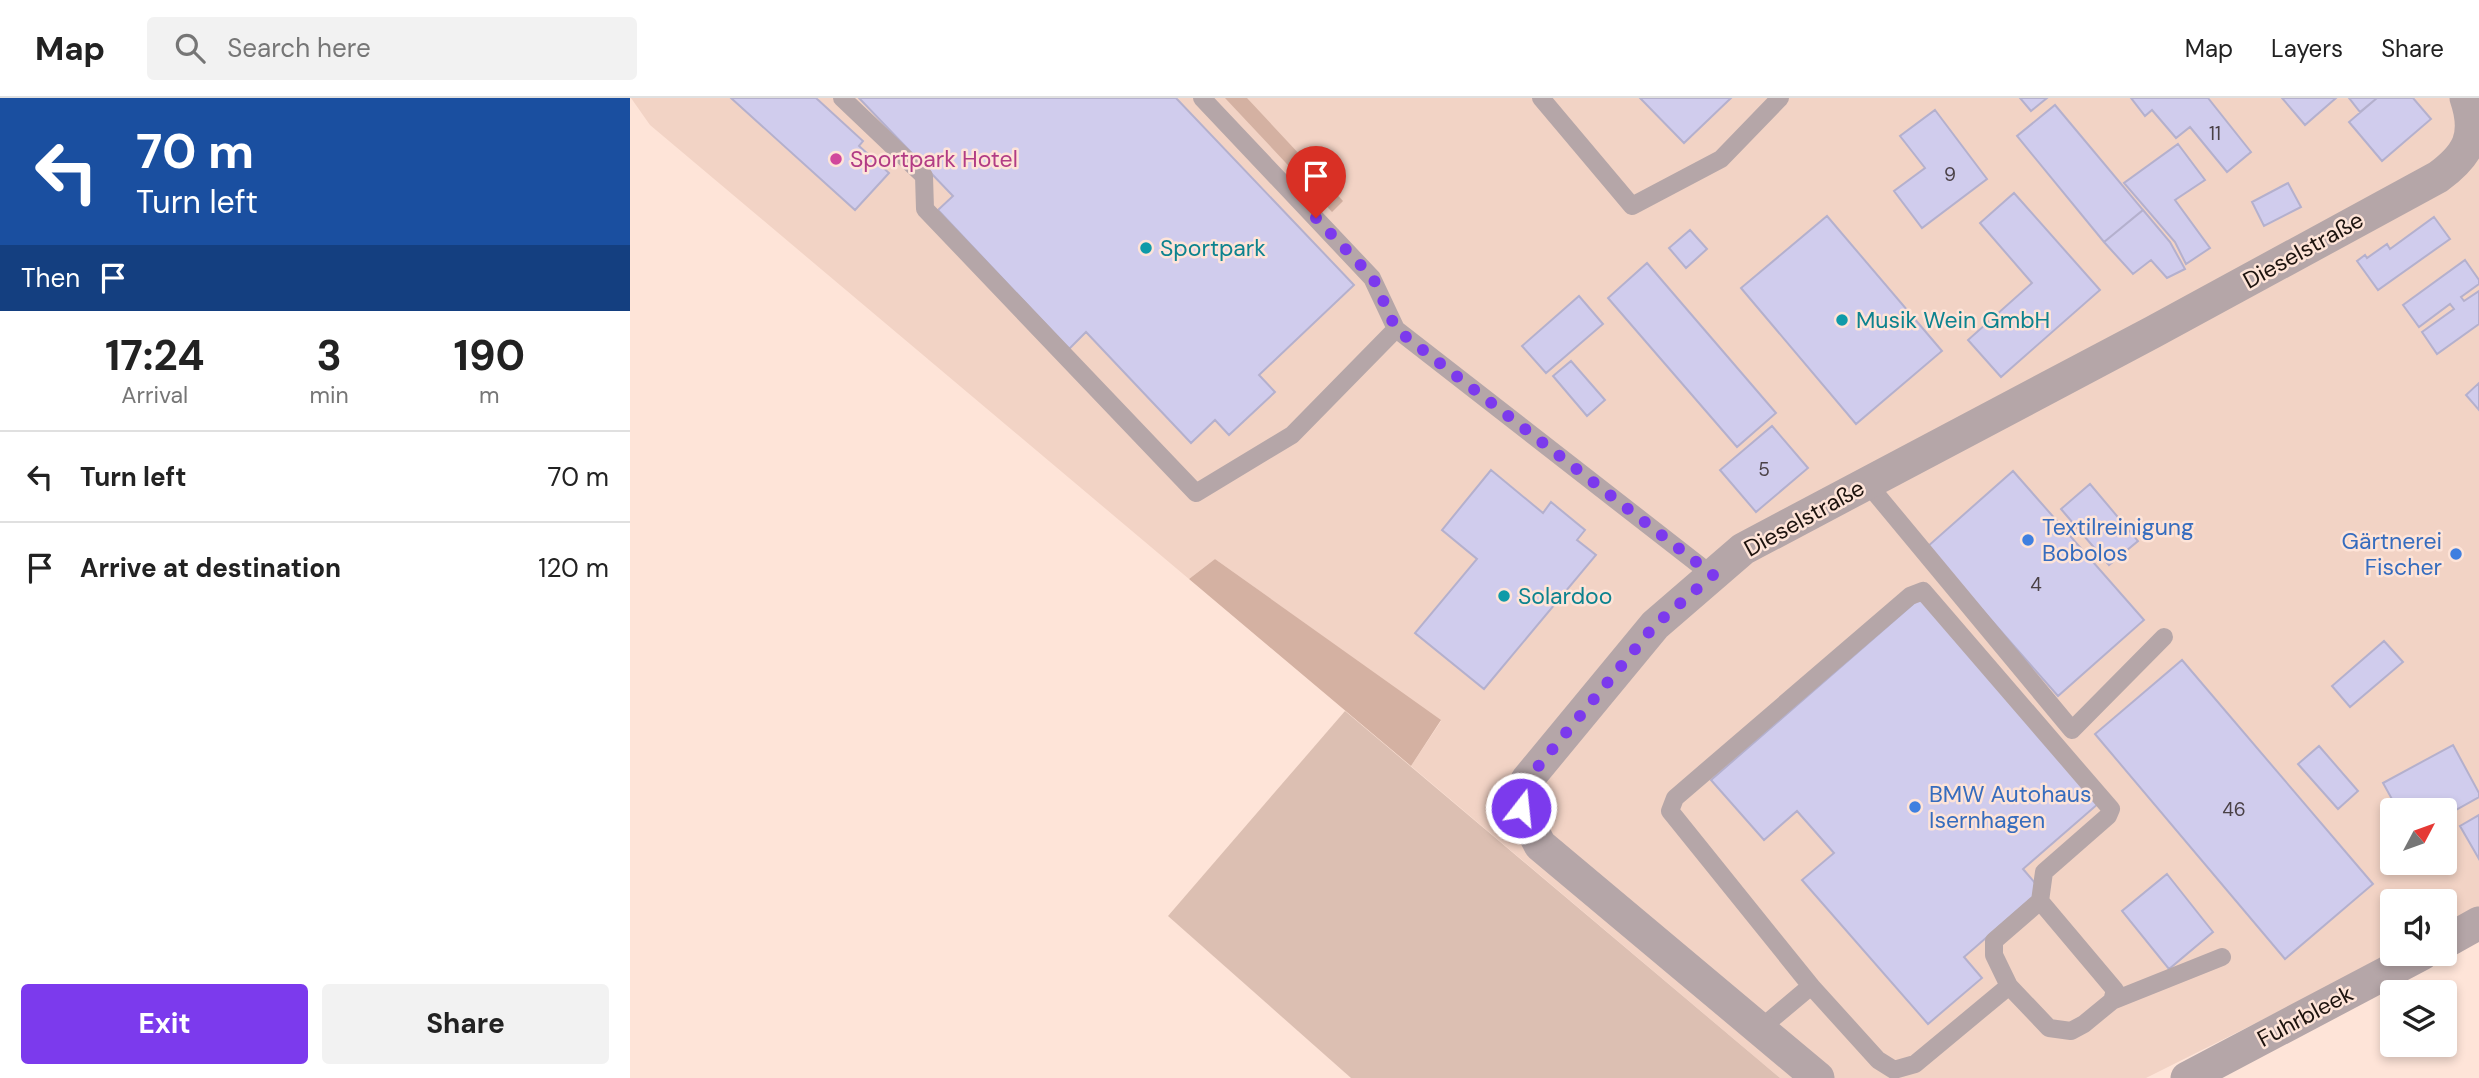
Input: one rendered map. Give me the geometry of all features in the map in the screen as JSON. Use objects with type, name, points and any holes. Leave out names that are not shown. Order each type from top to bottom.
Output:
[{"type":"street","name":"Dieselstraße","points":[[1818,1078],[1540,845],[1521,808],[1527,780],[1655,625],[1743,550],[2438,177],[2462,160],[2473,142],[2477,129],[2476,117],[2466,98]]},
{"type":"street","points":[[2457,935],[2479,923]]},
{"type":"street","name":"Fuhrbleek","points":[[2187,1078],[2399,966]]},
{"type":"lane","points":[[842,98],[923,176],[925,209],[1196,493],[1292,435],[1396,329]]},
{"type":"lane","points":[[1202,98],[1373,278],[1396,329],[1713,575]]},
{"type":"lane","points":[[1541,98],[1632,206],[1721,159],[1780,98]]},
{"type":"lane","points":[[1867,483],[2072,730],[2164,636]]},
{"type":"lane","points":[[2009,986],[1915,1064],[1894,1070],[1878,1060],[1811,986],[1670,811],[1675,798],[1910,596],[1923,591],[2111,809],[2108,816],[2043,872],[2040,901],[1994,941],[1994,956],[2009,986],[2049,1028],[2071,1031],[2112,1001],[2222,957]]},
{"type":"lane","points":[[2040,901],[2115,990],[2112,1001]]},
{"type":"lane","points":[[1760,1030],[1811,986]]},
{"type":"shaded area","points":[[631,98],[2479,98],[2479,911],[2457,922],[2457,889],[2380,889],[2380,961],[2146,1078],[1780,1078],[1411,766],[1441,721],[1215,559],[1189,579],[650,125]]},
{"type":"shaded area","points":[[1225,98],[1247,98],[1343,201],[1332,212]]},
{"type":"shaded area","points":[[1215,559],[1441,720],[1411,766],[1189,579]]},
{"type":"shaded area","points":[[1345,711],[1780,1078],[1351,1078],[1168,916]]},
{"type":"building","name":"Sportpark Hotel","points":[[731,98],[816,98],[863,141],[859,146],[889,173],[855,210]]},
{"type":"building","name":"Sportpark","points":[[859,98],[1176,98],[1354,285],[1259,375],[1275,392],[1229,435],[1215,420],[1191,443],[1086,332],[1069,349],[938,210],[953,196]]},
{"type":"building","points":[[1640,98],[1731,98],[1684,143]]},
{"type":"building","points":[[2020,98],[2047,98],[2031,111]]},
{"type":"building","points":[[2131,98],[2208,98],[2251,152],[2227,172],[2190,127],[2176,138],[2152,110],[2145,116]]},
{"type":"building","points":[[2282,98],[2336,98],[2305,125]]},
{"type":"building","points":[[2349,98],[2377,98],[2360,112]]},
{"type":"building","points":[[2377,98],[2413,98],[2431,119],[2382,161],[2349,122]]},
{"type":"building","points":[[2055,105],[2143,210],[2104,242],[2017,136]]},
{"type":"building","points":[[1935,110],[1987,179],[1922,228],[1894,191],[1925,168],[1900,136]]},
{"type":"building","points":[[2178,144],[2205,180],[2175,200],[2210,248],[2186,264],[2175,242],[2124,183]]},
{"type":"building","points":[[2288,183],[2301,207],[2264,226],[2252,202]]},
{"type":"building","points":[[2014,193],[2100,290],[2001,377],[1968,340],[2032,283],[1980,223]]},
{"type":"building","points":[[2143,210],[2170,242],[2185,269],[2167,278],[2151,260],[2133,274],[2104,242]]},
{"type":"building","name":"Musik Wein GmbH","points":[[1827,216],[1942,351],[1856,424],[1741,288]]},
{"type":"building","points":[[2434,217],[2450,239],[2378,290],[2357,261],[2365,255],[2367,258],[2387,244],[2390,249]]},
{"type":"building","points":[[1690,230],[1707,249],[1686,268],[1669,248]]},
{"type":"building","points":[[2465,260],[2479,284],[2461,297],[2464,301],[2479,291],[2479,324],[2437,354],[2422,332],[2454,309],[2450,304],[2419,327],[2403,305]]},
{"type":"building","points":[[1647,263],[1776,413],[1737,447],[1608,298]]},
{"type":"building","points":[[1579,296],[1603,324],[1546,373],[1522,346]]},
{"type":"building","points":[[1571,361],[1605,400],[1587,416],[1553,376]]},
{"type":"building","points":[[2479,383],[2479,410],[2466,395]]},
{"type":"building","points":[[1772,426],[1808,468],[1756,512],[1720,470]]},
{"type":"building","name":"Solardoo","points":[[1491,470],[1543,513],[1551,502],[1585,530],[1577,540],[1596,555],[1484,689],[1415,633],[1477,559],[1442,530]]},
{"type":"building","points":[[2013,471],[2144,620],[2058,696],[1927,547]]},
{"type":"building","points":[[2090,484],[2138,541],[2109,565],[2061,509]]},
{"type":"building","name":"BMW Autohaus Isernhagen","points":[[1920,598],[2099,803],[2023,869],[2041,890],[1964,957],[1982,978],[1928,1024],[1802,880],[1834,853],[1797,811],[1764,840],[1711,780]]},
{"type":"building","points":[[2384,641],[2403,662],[2350,707],[2332,686]]},
{"type":"building","points":[[2182,660],[2373,884],[2285,959],[2095,734]]},
{"type":"building","points":[[2453,745],[2479,797],[2457,809],[2457,798],[2391,798],[2383,783]]},
{"type":"building","points":[[2319,746],[2358,791],[2338,809],[2298,764]]},
{"type":"building","points":[[2479,815],[2479,859],[2460,826]]},
{"type":"building","points":[[2167,874],[2213,932],[2169,969],[2122,911]]},
{"type":"place","name":"Sportpark Hotel","points":[[836,159]]},
{"type":"place","name":"Sportpark","points":[[1146,248]]},
{"type":"place","name":"Musik Wein GmbH","points":[[1842,320]]},
{"type":"place","name":"Textilreinigung Bobolos","points":[[2028,540]]},
{"type":"place","name":"Gärtnerei Fischer","points":[[2456,554]]},
{"type":"place","name":"Solardoo","points":[[1504,596]]},
{"type":"place","name":"BMW Autohaus Isernhagen","points":[[1915,807]]},
{"type":"route","points":[[1316,218],[1373,278],[1396,329],[1713,575],[1655,625],[1527,780],[1521,808]]}]
